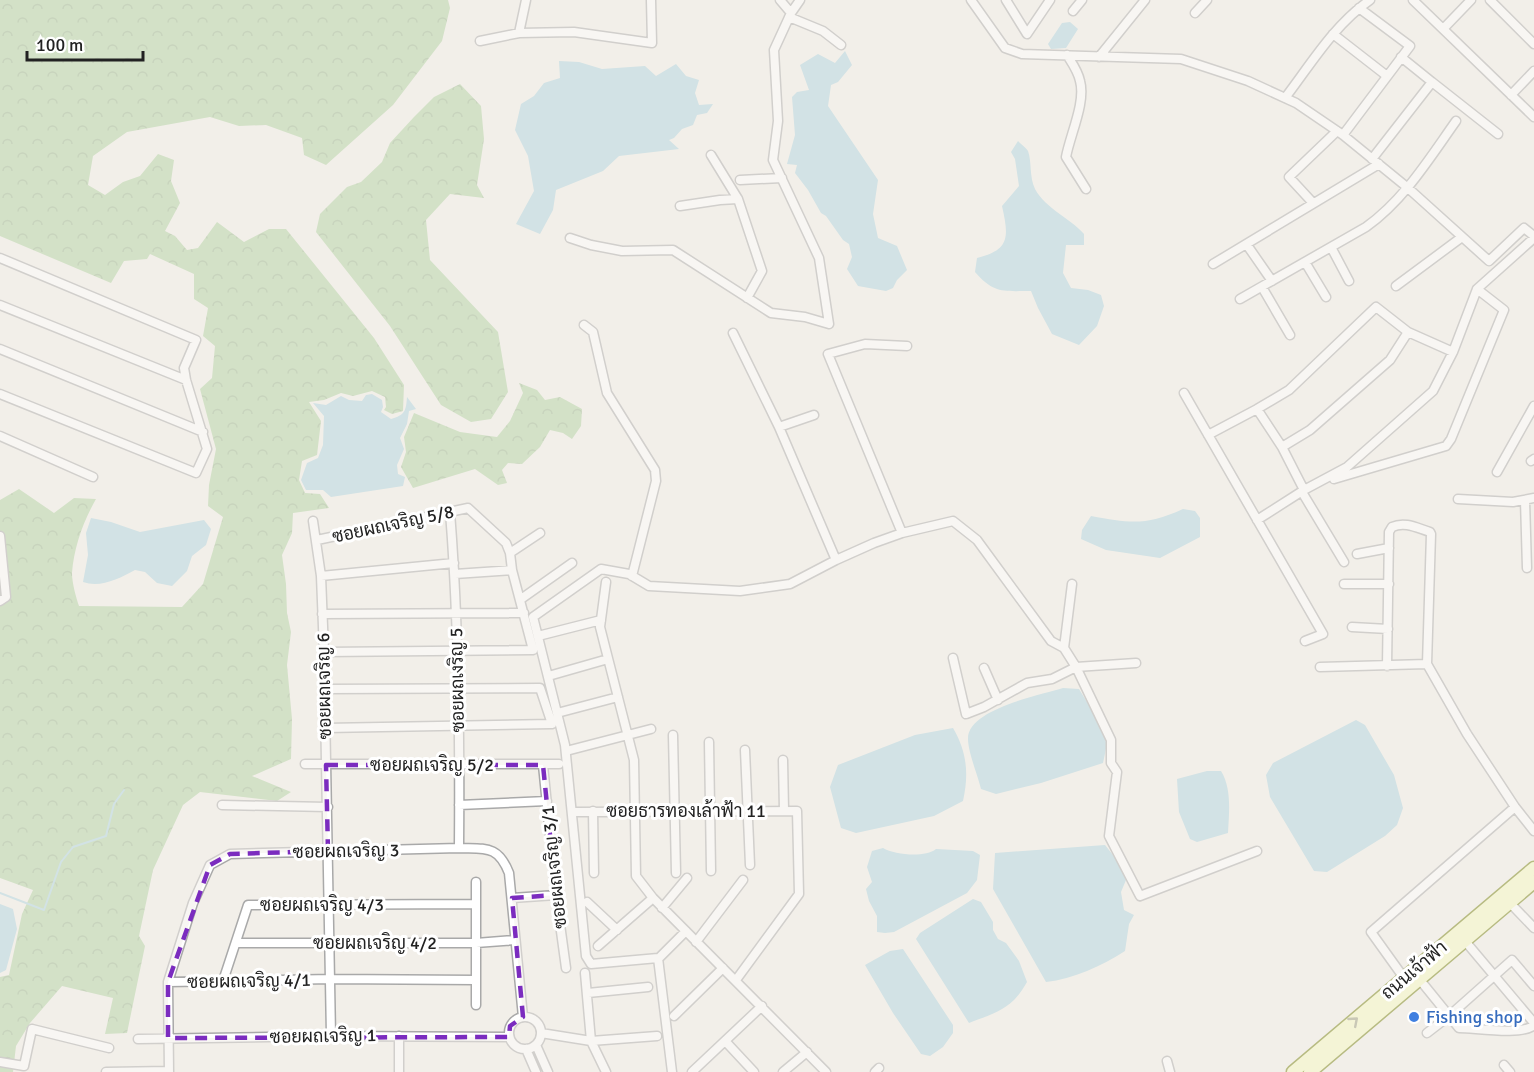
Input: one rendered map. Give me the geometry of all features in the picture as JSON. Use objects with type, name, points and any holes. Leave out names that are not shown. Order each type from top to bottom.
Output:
[{"type":"main road","name":"ถนนเจ้าฟ้า","points":[[1303,1071],[1404,978],[1534,868]]},
{"type":"main road","name":"ถนนเจ้าฟ้า","points":[[1303,1071],[1420,980],[1534,882]]},
{"type":"street","points":[[519,33],[526,0]]},
{"type":"street","points":[[480,41],[519,33],[574,32],[652,43],[651,0]]},
{"type":"street","points":[[780,0],[790,15],[822,31],[841,45]]},
{"type":"street","points":[[570,238],[622,251],[673,250],[771,313],[805,317],[828,324],[819,258],[773,160],[778,121],[774,50],[790,15],[800,0]]},
{"type":"street","points":[[971,0],[1005,48],[1022,54],[1181,59],[1248,81],[1296,103],[1340,133],[1408,188],[1489,261],[1524,228],[1534,237],[1477,289],[1453,352],[1433,391],[1347,467],[1257,520]]},
{"type":"street","points":[[1006,0],[1027,34],[1050,0]]},
{"type":"street","points":[[1073,11],[1082,0]]},
{"type":"street","points":[[1195,13],[1207,0]]},
{"type":"street","points":[[1285,98],[1333,34],[1370,0]]},
{"type":"street","points":[[1413,0],[1534,117]]},
{"type":"street","points":[[1444,28],[1471,0]]},
{"type":"street","points":[[1490,0],[1534,44]]},
{"type":"street","points":[[1099,57],[1143,1]]},
{"type":"street","points":[[1313,203],[1288,177],[1340,133],[1410,46],[1359,8]]},
{"type":"street","points":[[1333,34],[1387,76]]},
{"type":"street","points":[[1067,55],[1078,75],[1082,94],[1066,157],[1086,189]]},
{"type":"street","points":[[1401,57],[1498,134]]},
{"type":"street","points":[[1511,95],[1534,71]]},
{"type":"street","points":[[1213,264],[1376,162],[1432,82]]},
{"type":"street","points":[[1240,299],[1380,218],[1408,188],[1456,121]]},
{"type":"street","points":[[711,156],[738,199],[762,271],[747,298]]},
{"type":"street","points":[[740,180],[782,178]]},
{"type":"street","points":[[680,206],[738,199]]},
{"type":"street","points":[[1396,285],[1462,237]]},
{"type":"street","points":[[1247,244],[1272,281]]},
{"type":"street","points":[[1331,247],[1349,281]]},
{"type":"street","points":[[0,258],[196,340],[184,368],[207,449],[196,473],[0,394]]},
{"type":"street","points":[[1305,262],[1326,297]]},
{"type":"street","points":[[1262,287],[1290,335]]},
{"type":"street","points":[[1319,483],[1446,446],[1451,439],[1503,310],[1477,289]]},
{"type":"street","points":[[0,305],[186,380]]},
{"type":"street","points":[[1208,435],[1289,390],[1376,307],[1408,332],[1453,352]]},
{"type":"street","points":[[584,326],[593,332],[607,393],[655,470],[656,482],[632,576]]},
{"type":"street","points":[[1282,447],[1310,430],[1390,360],[1408,332]]},
{"type":"street","points":[[734,333],[779,427],[836,560]]},
{"type":"street","points":[[902,533],[828,354],[865,344],[907,346]]},
{"type":"street","points":[[0,349],[203,432]]},
{"type":"street","points":[[1184,393],[1323,634],[1305,641]]},
{"type":"street","points":[[1497,472],[1530,423],[1534,406]]},
{"type":"street","points":[[1257,409],[1282,447],[1303,491],[1344,561]]},
{"type":"street","points":[[779,427],[814,415]]},
{"type":"street","points":[[0,435],[93,477]]},
{"type":"street","points":[[1458,499],[1513,502],[1530,499],[1527,568]]},
{"type":"street","name":"ซอยผถเจริญ 5/8","points":[[318,540],[468,508],[506,543],[510,553]]},
{"type":"street","name":"ซอยผถเงริญ 5","points":[[450,512],[456,574],[459,848]]},
{"type":"street","name":"ซอยผถเจริญ 6","points":[[313,521],[318,540],[321,576],[328,851]]},
{"type":"street","points":[[672,1072],[658,958],[591,964],[586,956],[565,745],[533,617],[601,569],[632,576],[649,586],[740,591],[790,584],[836,560],[902,533],[953,521],[977,540],[1051,641],[1064,648],[1076,667],[1112,740],[1111,763],[1117,772],[1109,836],[1140,896],[1257,851]]},
{"type":"street","points":[[1387,666],[1389,532],[1392,527],[1405,524],[1431,534],[1427,664],[1467,735],[1515,807],[1534,831]]},
{"type":"street","points":[[324,652],[533,650],[512,570],[510,553],[540,533]]},
{"type":"street","points":[[0,536],[6,597],[0,601]]},
{"type":"street","points":[[1357,554],[1389,548]]},
{"type":"street","points":[[521,599],[572,562]]},
{"type":"street","points":[[321,576],[454,563]]},
{"type":"street","points":[[456,574],[512,570]]},
{"type":"street","points":[[606,582],[600,627],[634,760],[636,876],[652,898],[826,1072]]},
{"type":"street","points":[[1064,648],[1072,584]]},
{"type":"street","points":[[1344,584],[1389,584]]},
{"type":"street","points":[[322,614],[524,613]]},
{"type":"street","points":[[542,635],[601,620]]},
{"type":"street","points":[[1352,627],[1388,629]]},
{"type":"street","points":[[953,658],[966,714],[998,700],[1027,683],[1052,679],[1076,667],[1136,663]]},
{"type":"street","points":[[552,675],[608,659]]},
{"type":"street","points":[[1320,667],[1427,664]]},
{"type":"street","points":[[984,668],[998,700]]},
{"type":"street","points":[[325,689],[540,688],[552,724],[325,728]]},
{"type":"street","points":[[561,712],[618,697]]},
{"type":"street","points":[[570,750],[651,729]]},
{"type":"street","points":[[673,735],[676,873]]},
{"type":"street","points":[[709,742],[711,871]]},
{"type":"street","points":[[745,750],[750,865]]},
{"type":"street","points":[[783,759],[784,810]]},
{"type":"street","name":"ซอยผถเจริญ 5/2","points":[[305,764],[559,764]]},
{"type":"street","name":"ซอยผถเจริญ 3/1","points":[[543,765],[566,968]]},
{"type":"street","points":[[459,805],[547,801]]},
{"type":"street","points":[[222,805],[328,807]]},
{"type":"street","points":[[1404,978],[1371,932],[1515,807]]},
{"type":"street","points":[[593,811],[594,873]]},
{"type":"street","name":"ซอยธารทองเล้าฟ้า 11","points":[[575,812],[797,811],[800,894],[736,980]]},
{"type":"street","name":"ซอยผถเจริญ 3","points":[[169,1071],[168,982],[193,903],[210,865],[230,854],[489,849],[503,859],[509,873],[523,1017]]},
{"type":"street","name":"ซอยผถเจริญ 4/1","points":[[328,851],[331,1036]]},
{"type":"street","points":[[662,908],[687,878]]},
{"type":"street","points":[[696,942],[743,880]]},
{"type":"street","points":[[476,882],[476,1005]]},
{"type":"street","points":[[512,898],[556,895]]},
{"type":"street","points":[[598,946],[652,898]]},
{"type":"street","points":[[587,902],[617,930]]},
{"type":"street","points":[[1510,903],[1534,928]]},
{"type":"street","name":"ซอยผถเจริญ 4/3","points":[[223,981],[248,905],[476,904]]},
{"type":"street","points":[[660,957],[686,931]]},
{"type":"street","name":"ซอยผถเจริญ 4/2","points":[[236,943],[476,943],[515,940]]},
{"type":"street","points":[[1420,980],[1459,1028],[1520,1031],[1530,1029],[1534,1024],[1465,941]]},
{"type":"street","points":[[1427,1033],[1512,960],[1534,986]]},
{"type":"street","points":[[674,1016],[723,968]]},
{"type":"street","points":[[585,973],[591,1041],[606,1072]]},
{"type":"street","name":"ซอยผถเจริญ 4/1","points":[[168,982],[331,979],[476,980]]},
{"type":"street","points":[[588,993],[648,987]]},
{"type":"street","points":[[692,1072],[762,1006]]},
{"type":"street","points":[[523,1017],[534,1019],[538,1023],[541,1034],[536,1045],[526,1049],[517,1047],[509,1037],[510,1026],[523,1017]]},
{"type":"street","points":[[0,1062],[24,1066],[32,1029],[109,1048]]},
{"type":"street","points":[[541,1034],[591,1041],[657,1036]]},
{"type":"street","name":"ซอยผถเจริญ 1","points":[[138,1039],[331,1036],[509,1037]]},
{"type":"street","points":[[399,1036],[399,1072]]},
{"type":"street","points":[[726,1042],[754,1072]]},
{"type":"street","points":[[536,1045],[548,1072]]},
{"type":"street","points":[[526,1049],[536,1072]]},
{"type":"street","points":[[783,1072],[807,1052]]},
{"type":"street","points":[[1167,1061],[1170,1072]]},
{"type":"street","points":[[107,1072],[169,1071]]},
{"type":"highlighted area","points":[[326,765],[543,765],[556,895],[512,898],[523,1017],[510,1026],[509,1037],[168,1038],[168,982],[210,865],[230,854],[328,851]]},
{"type":"green space","points":[[0,0],[448,0],[450,8],[442,41],[393,105],[326,165],[304,155],[302,138],[266,125],[239,126],[210,117],[127,132],[93,156],[88,185],[105,195],[123,182],[140,176],[158,154],[174,160],[171,181],[180,203],[165,231],[175,236],[187,250],[198,248],[217,222],[244,242],[269,229],[286,229],[374,338],[404,385],[403,411],[392,414],[384,410],[385,397],[372,391],[353,396],[341,393],[324,400],[309,402],[321,421],[317,455],[302,461],[299,480],[305,493],[320,494],[329,508],[293,513],[292,533],[282,555],[291,632],[287,665],[292,719],[291,759],[252,776],[291,792],[277,801],[200,792],[183,805],[153,870],[139,936],[145,946],[127,1033],[105,1034],[113,998],[62,986],[30,1023],[16,1046],[13,1072],[0,1072],[0,977],[9,975],[22,914],[33,890],[0,878],[0,500],[19,489],[54,513],[74,498],[96,499],[80,535],[73,563],[73,581],[79,606],[182,607],[203,584],[223,517],[208,506],[209,485],[216,449],[200,389],[212,378],[215,346],[203,336],[208,308],[194,299],[194,274],[150,254],[147,259],[124,261],[111,283],[0,236]]},
{"type":"green space","points":[[460,84],[481,106],[484,139],[477,185],[484,198],[450,194],[426,220],[430,260],[498,332],[508,392],[491,419],[471,422],[441,405],[390,326],[316,232],[320,214],[347,187],[361,182],[382,162],[390,143],[414,117],[434,97]]},
{"type":"green space","points":[[519,383],[537,390],[545,400],[560,397],[582,409],[581,426],[572,439],[563,433],[550,430],[540,447],[522,464],[508,463],[502,470],[507,483],[498,485],[475,469],[413,488],[401,467],[406,452],[404,437],[414,413],[460,432],[497,437],[510,421],[523,393]]},
{"type":"water","points":[[1070,22],[1078,29],[1066,48],[1051,49],[1048,44],[1062,23]]},
{"type":"water","points":[[845,51],[852,65],[838,82],[831,85],[828,106],[878,180],[873,214],[878,238],[897,246],[907,270],[893,288],[886,291],[858,286],[847,269],[852,257],[849,244],[821,213],[795,173],[797,165],[787,164],[795,135],[792,97],[797,92],[809,90],[800,65],[818,54],[835,63]]},
{"type":"water","points":[[559,61],[579,62],[602,69],[645,66],[656,76],[676,64],[686,76],[699,80],[695,93],[699,105],[713,104],[707,113],[697,115],[693,125],[682,129],[669,140],[679,149],[619,156],[603,171],[556,190],[553,210],[540,234],[516,224],[534,191],[528,156],[515,130],[521,104],[534,96],[544,83],[560,78]]},
{"type":"water","points":[[1018,141],[1028,151],[1035,189],[1045,202],[1084,234],[1084,245],[1066,245],[1063,273],[1071,288],[1088,290],[1101,295],[1104,306],[1097,326],[1079,345],[1052,334],[1031,291],[994,288],[975,272],[977,258],[996,251],[1005,241],[1006,226],[1002,206],[1019,186],[1015,159],[1011,152]]},
{"type":"water","points":[[372,394],[382,400],[381,412],[391,419],[404,412],[407,397],[416,409],[409,411],[407,424],[400,438],[404,449],[397,465],[398,474],[405,477],[403,486],[331,497],[323,490],[306,490],[301,480],[307,463],[318,458],[323,445],[324,416],[313,403],[326,405],[341,396],[349,400],[362,401],[366,395]]},
{"type":"water","points":[[1183,509],[1195,511],[1200,518],[1200,537],[1160,558],[1106,550],[1081,539],[1082,530],[1091,516],[1138,522],[1148,521]]},
{"type":"water","points":[[91,518],[140,532],[204,520],[211,529],[206,545],[192,556],[187,571],[172,586],[157,583],[145,572],[135,570],[109,582],[89,584],[83,582],[88,555],[86,533]]},
{"type":"water","points":[[1063,688],[1079,689],[1095,715],[1107,744],[1103,763],[1041,783],[996,794],[981,789],[968,744],[971,728],[979,719],[1007,705]]},
{"type":"water","points":[[1356,720],[1365,725],[1394,775],[1403,808],[1397,825],[1385,836],[1327,872],[1314,871],[1270,797],[1266,775],[1273,763]]},
{"type":"water","points":[[953,728],[966,763],[963,801],[934,816],[856,833],[841,828],[830,787],[838,765],[915,735]]},
{"type":"water","points":[[1207,771],[1221,771],[1227,785],[1228,833],[1197,842],[1190,839],[1179,812],[1177,779]]},
{"type":"water","points":[[1105,845],[1117,860],[1126,880],[1121,892],[1124,910],[1134,915],[1129,924],[1125,951],[1087,971],[1046,982],[993,889],[995,853]]},
{"type":"water","points":[[883,848],[910,855],[925,854],[936,849],[973,851],[980,855],[977,880],[967,893],[894,932],[877,932],[877,916],[866,889],[872,882],[867,867],[872,851]]},
{"type":"water","points":[[973,899],[981,902],[993,922],[993,930],[998,939],[1006,943],[1019,961],[1027,982],[1009,1004],[969,1023],[916,939],[920,933]]},
{"type":"water","points":[[0,904],[13,909],[17,929],[6,970],[0,973]]},
{"type":"water","points":[[903,949],[953,1025],[953,1033],[943,1047],[930,1056],[921,1054],[893,1013],[865,965],[890,951]]},
{"type":"waterway","points":[[0,893],[44,910],[61,862],[73,847],[106,836],[114,804],[124,790]]},
{"type":"place","name":"Fishing shop","points":[[1414,1017]]}]
